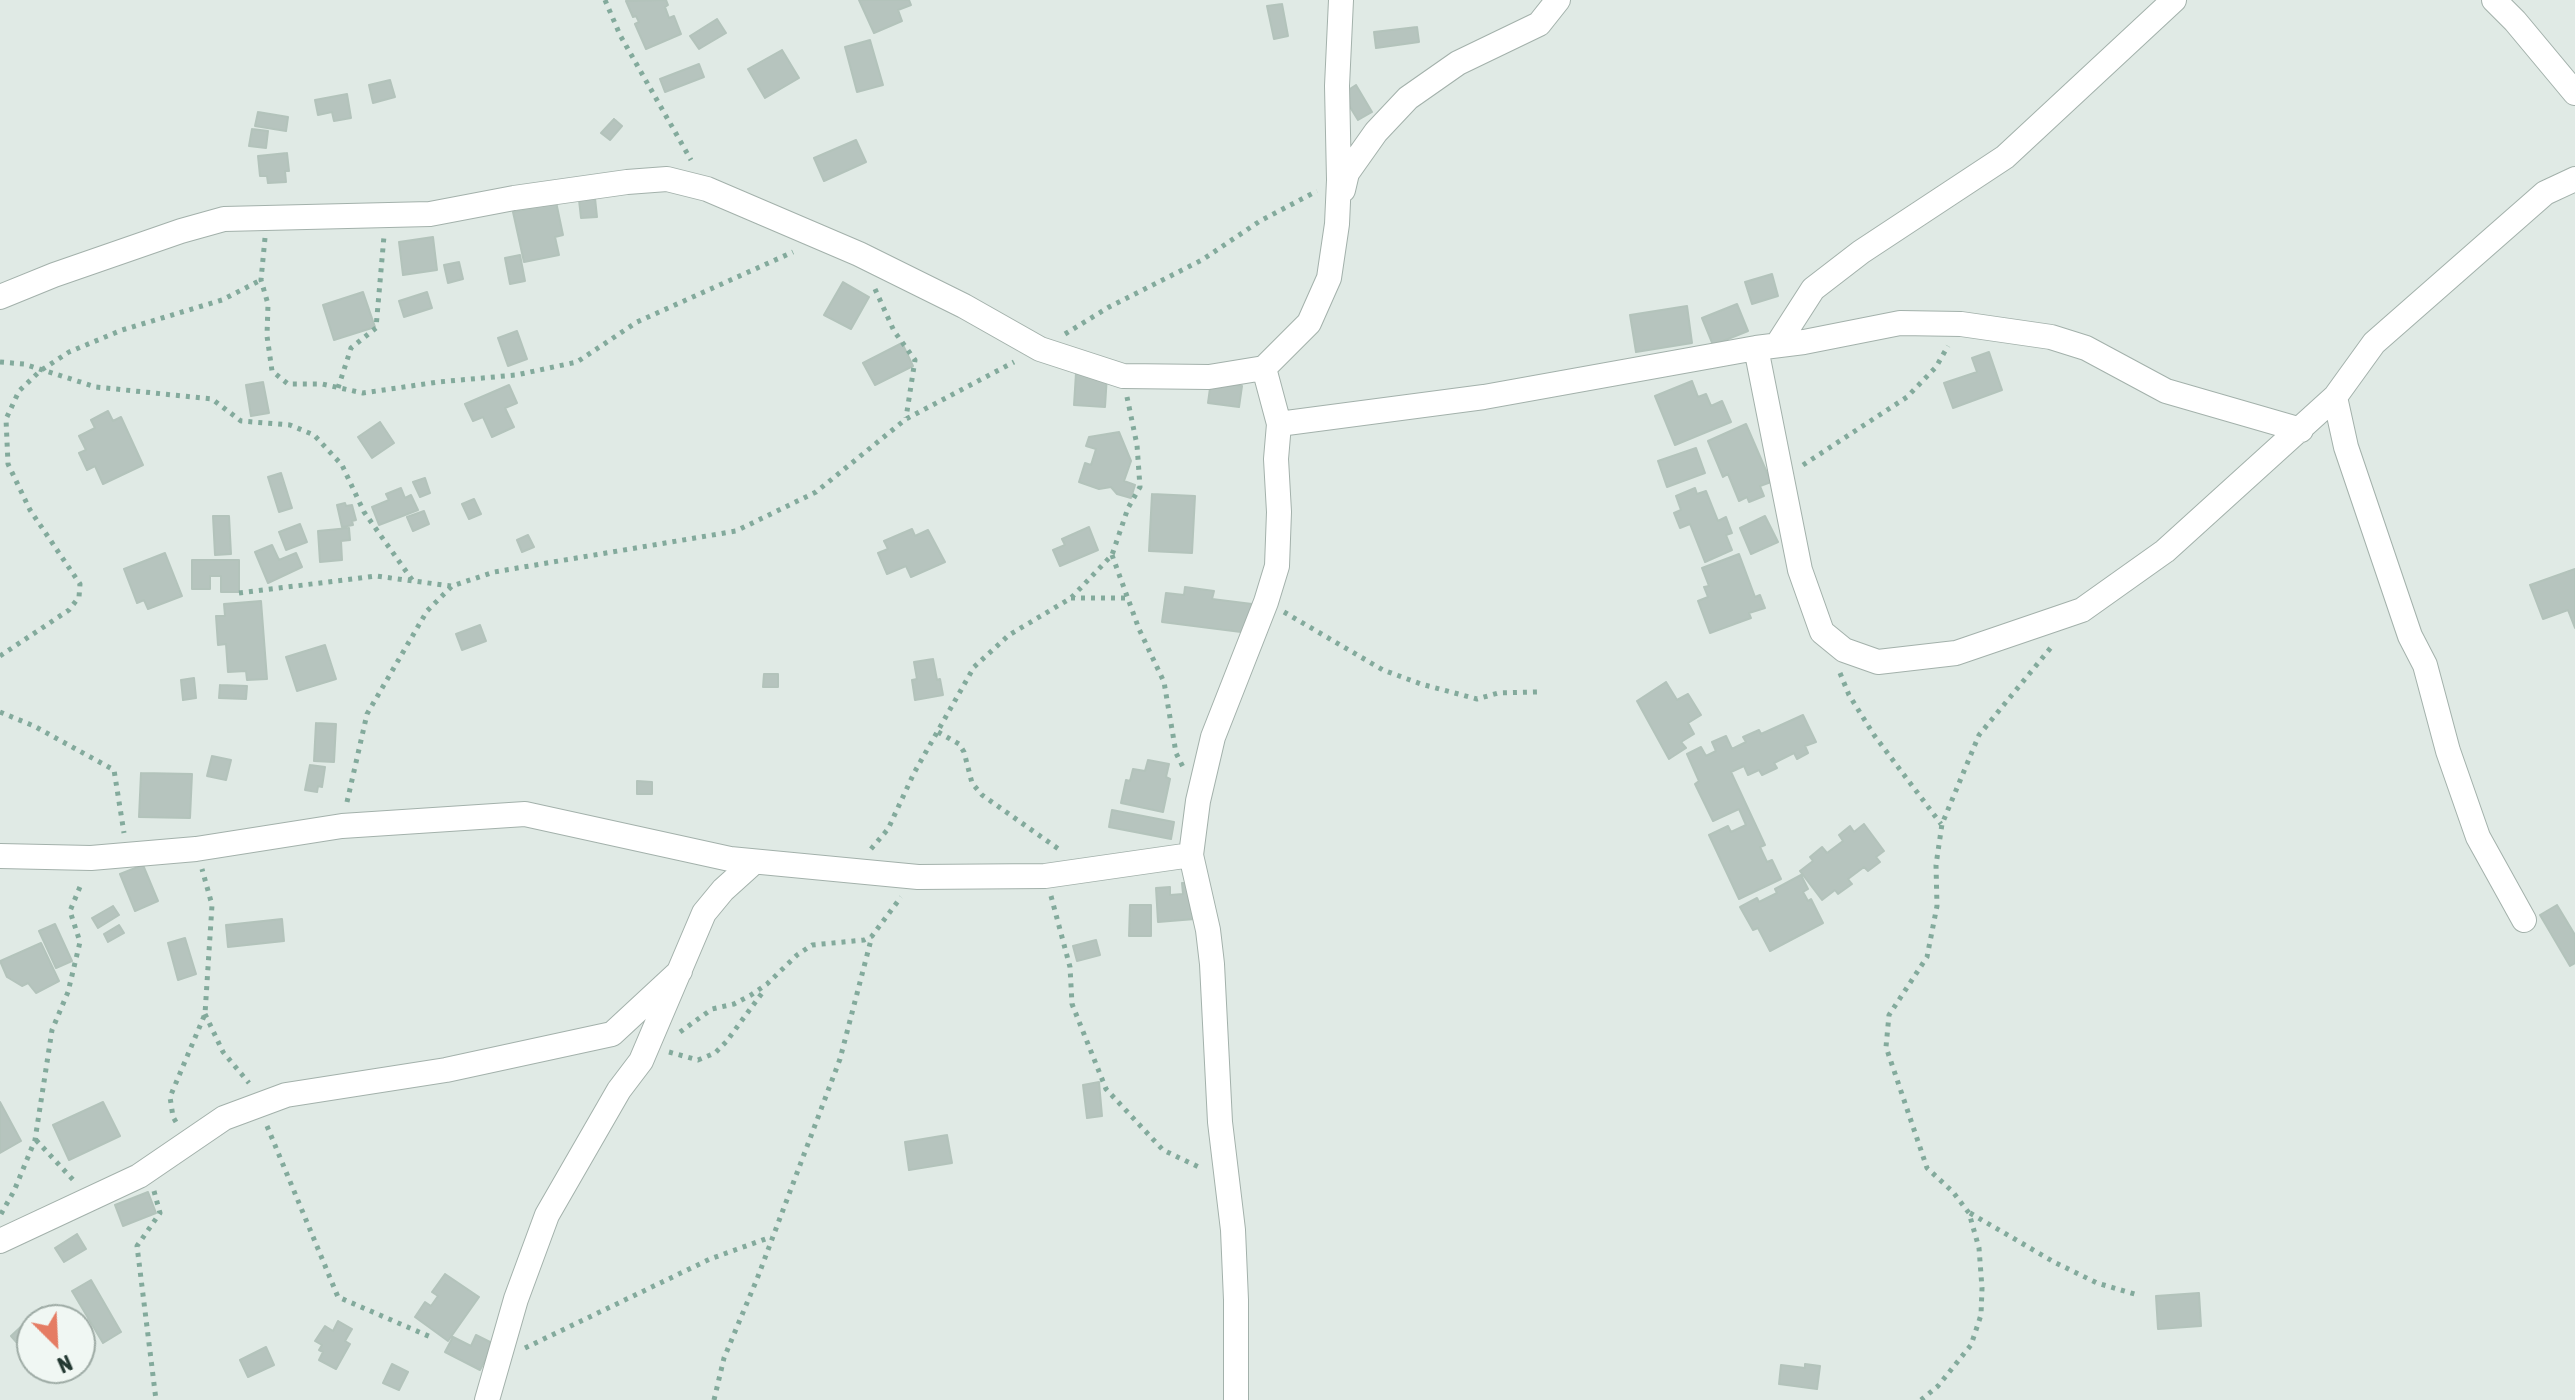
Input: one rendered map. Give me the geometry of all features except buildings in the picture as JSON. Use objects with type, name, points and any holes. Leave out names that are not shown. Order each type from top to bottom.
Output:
[{"type":"street","points":[[1337,224],[1337,86],[1341,0]]},
{"type":"street","points":[[0,297],[54,275],[224,219],[430,214],[514,198],[667,179],[707,189],[859,254],[964,306],[1040,349],[1123,376],[1209,377],[1264,368],[1309,323],[1329,278],[1347,173],[1376,132],[1408,98],[1458,63],[1539,24],[1558,0]]},
{"type":"street","points":[[2174,0],[2005,157],[1861,252],[1813,289],[1767,347],[1782,478],[1800,570],[1822,632],[1844,650],[1878,662],[1956,653],[2082,610],[2165,551],[2335,397],[2374,343],[2545,193],[2575,179]]},
{"type":"street","points":[[2494,0],[2575,93]]},
{"type":"street","points":[[1279,424],[1499,394],[1841,336],[1900,323],[1961,324],[2051,337],[2086,348],[2166,391],[2301,430]]},
{"type":"street","points":[[1236,1400],[1236,1300],[1220,1122],[1212,964],[1208,930],[1191,855],[1198,801],[1213,737],[1277,566],[1279,512],[1276,459],[1279,424],[1264,368]]},
{"type":"street","points":[[2335,397],[2346,447],[2410,636],[2425,665],[2448,751],[2478,837],[2524,920]]},
{"type":"street","points":[[0,856],[91,858],[196,849],[342,826],[525,814],[730,859],[918,877],[1045,876],[1191,855]]},
{"type":"street","points":[[487,1400],[516,1299],[547,1215],[619,1090],[641,1061],[704,913],[723,890],[754,862]]},
{"type":"street","points":[[0,1241],[139,1176],[224,1118],[286,1095],[446,1070],[612,1034],[680,971]]},
{"type":"path","points":[[605,0],[620,35],[707,189]]},
{"type":"path","points":[[239,593],[376,576],[452,586],[494,572],[736,531],[816,492],[906,419],[1040,349],[1109,307],[1202,260],[1260,221],[1339,180]]},
{"type":"path","points":[[338,388],[351,348],[376,328],[387,215]]},
{"type":"path","points":[[267,218],[261,280],[268,304],[267,336],[272,371],[288,384],[322,384],[363,393],[516,375],[577,362],[637,322],[823,238]]},
{"type":"path","points":[[859,254],[894,331],[915,360],[906,419]]},
{"type":"path","points":[[0,656],[69,610],[79,597],[80,584],[30,510],[8,464],[6,419],[19,391],[40,371],[69,352],[122,330],[222,300],[261,280]]},
{"type":"path","points":[[1782,478],[1907,397],[1936,367],[1961,324]]},
{"type":"path","points":[[0,362],[24,364],[96,387],[212,399],[241,421],[290,425],[314,435],[342,465],[364,512],[413,581]]},
{"type":"path","points":[[853,872],[888,829],[914,773],[974,667],[1009,635],[1071,598],[1112,555],[1128,508],[1140,487],[1137,445],[1123,376]]},
{"type":"path","points":[[1112,555],[1139,629],[1164,682],[1176,753],[1198,801]]},
{"type":"path","points":[[342,826],[367,714],[427,611],[452,586]]},
{"type":"path","points":[[1071,598],[1128,598]]},
{"type":"path","points":[[1266,602],[1383,670],[1421,684],[1477,699],[1498,693],[1537,692]]},
{"type":"path","points":[[1921,1400],[1938,1386],[1971,1345],[1981,1315],[1979,1248],[1969,1213],[1953,1192],[1927,1168],[1886,1047],[1889,1015],[1927,957],[1937,906],[1936,865],[1942,824],[1979,735],[2054,644]]},
{"type":"path","points":[[1838,670],[1849,695],[1874,735],[1942,824]]},
{"type":"path","points":[[0,712],[34,726],[114,770],[128,855]]},
{"type":"path","points":[[938,732],[959,744],[972,783],[982,795],[1087,869]]},
{"type":"path","points":[[192,1142],[173,1117],[170,1097],[205,1014],[212,905],[196,849]]},
{"type":"path","points":[[0,1215],[14,1191],[35,1140],[52,1030],[68,992],[80,942],[70,911],[91,858]]},
{"type":"path","points":[[1045,876],[1070,967],[1072,1004],[1106,1089],[1163,1150],[1227,1179]]},
{"type":"path","points":[[714,1400],[724,1358],[840,1059],[872,936],[918,877]]},
{"type":"path","points":[[641,1061],[657,1050],[698,1060],[715,1053],[767,984],[797,955],[812,945],[864,940],[872,936]]},
{"type":"path","points":[[676,1036],[712,1009],[734,1004],[767,984]]},
{"type":"path","points":[[205,1014],[223,1052],[250,1084],[260,1105],[338,1297],[433,1338]]},
{"type":"path","points":[[35,1140],[90,1198]]},
{"type":"path","points":[[139,1176],[154,1191],[160,1213],[137,1246],[156,1400]]},
{"type":"path","points":[[1969,1213],[2097,1283],[2138,1295]]},
{"type":"path","points":[[499,1360],[710,1259],[772,1236]]}]
